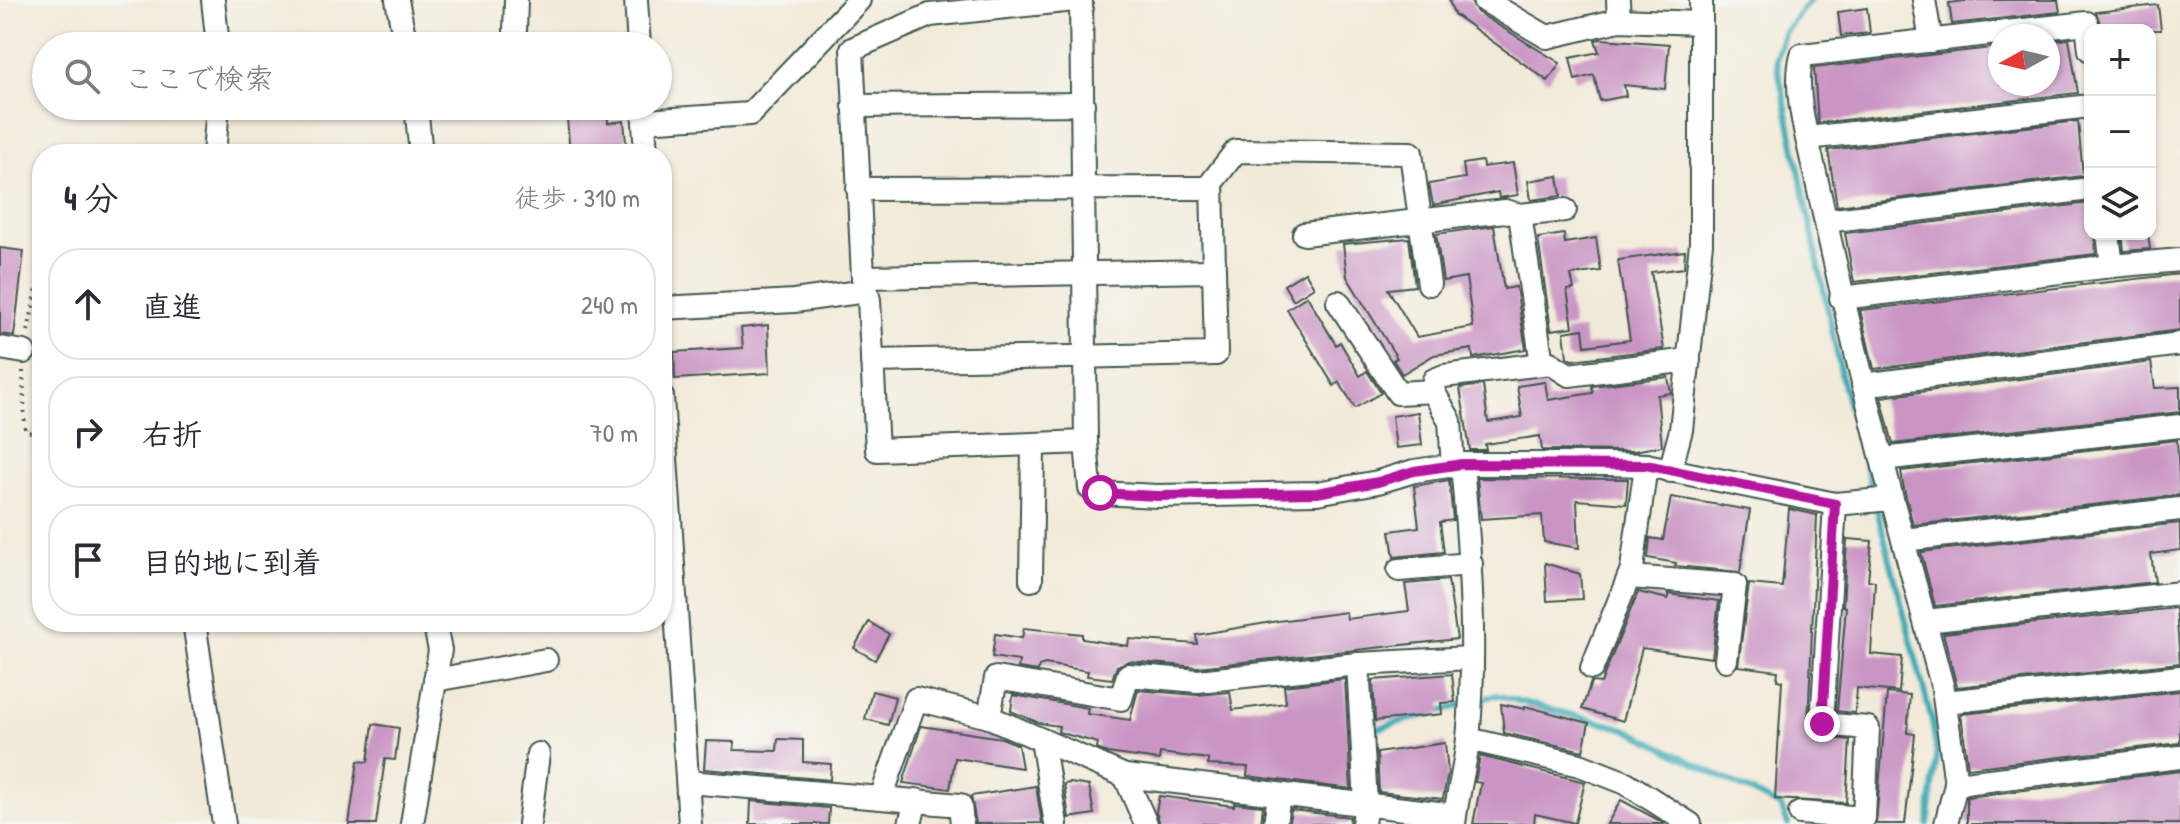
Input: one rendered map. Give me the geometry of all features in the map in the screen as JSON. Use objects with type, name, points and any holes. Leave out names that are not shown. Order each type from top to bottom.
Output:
[{"type":"street","points":[[213,0],[216,32]]},
{"type":"street","points":[[397,0],[403,32]]},
{"type":"street","points":[[515,32],[516,0]]},
{"type":"street","points":[[636,0],[638,32]]},
{"type":"street","points":[[672,113],[750,114],[859,0]]},
{"type":"street","points":[[1086,442],[877,450],[858,189],[852,49],[930,15],[1078,0],[1083,104],[1086,442],[1090,488],[1100,493],[1157,496],[1317,493],[1378,482],[1414,471],[1458,465],[1646,465],[1835,504],[1880,500]]},
{"type":"street","points":[[1484,0],[1547,37],[1618,10],[1699,23]]},
{"type":"street","points":[[1670,471],[1681,430],[1701,243],[1701,0]]},
{"type":"street","points":[[1924,0],[1931,41]]},
{"type":"street","points":[[1946,824],[1956,784],[1945,702],[1903,540],[1880,500],[1882,459],[1841,298],[1808,138],[1798,70],[1802,55],[2087,23],[2083,0]]},
{"type":"street","points":[[854,106],[1083,104]]},
{"type":"street","points":[[1808,138],[2084,107]]},
{"type":"street","points":[[215,144],[217,120]]},
{"type":"street","points":[[417,120],[420,144]]},
{"type":"street","points":[[644,120],[645,144]]},
{"type":"street","points":[[872,361],[1216,354],[1212,182],[1236,151],[1411,153],[1429,284]]},
{"type":"street","points":[[858,189],[1212,188]]},
{"type":"street","points":[[1826,221],[2084,190]]},
{"type":"street","points":[[1304,234],[1505,211],[1520,215],[1565,210]]},
{"type":"street","points":[[1520,215],[1542,364]]},
{"type":"street","points":[[2109,240],[2112,266]]},
{"type":"street","points":[[1841,298],[2180,260]]},
{"type":"street","points":[[672,307],[794,301],[864,284],[1214,271]]},
{"type":"street","points":[[1338,302],[1398,393],[1433,391]]},
{"type":"street","points":[[1863,385],[2180,344]]},
{"type":"street","points":[[0,348],[24,352]]},
{"type":"street","points":[[881,798],[916,699],[989,717],[1125,776],[1279,795],[1365,814],[1454,819],[1468,739],[1471,564],[1450,421],[1433,391],[1434,380],[1444,376],[1550,363],[1569,375],[1689,360]]},
{"type":"street","points":[[1882,459],[2180,426]]},
{"type":"street","points":[[1031,580],[1033,446]]},
{"type":"street","points":[[1592,668],[1630,577],[1646,465]]},
{"type":"street","points":[[1800,813],[1864,818],[1868,728],[1822,724],[1835,504]]},
{"type":"street","points":[[1903,540],[2180,509]]},
{"type":"street","points":[[672,545],[690,824]]},
{"type":"street","points":[[1399,570],[1471,564]]},
{"type":"street","points":[[1630,577],[1735,585],[1726,660]]},
{"type":"street","points":[[1926,621],[2180,593]]},
{"type":"street","points":[[195,632],[224,824]]},
{"type":"street","points":[[412,824],[440,650],[436,632]]},
{"type":"street","points":[[989,717],[996,678],[1121,699],[1128,675],[1198,681],[1358,664],[1470,658]]},
{"type":"street","points":[[435,680],[546,660]]},
{"type":"street","points":[[1358,664],[1365,814]]},
{"type":"street","points":[[1945,702],[2180,677]]},
{"type":"street","points":[[1468,739],[1580,765],[1626,783],[1690,824]]},
{"type":"street","points":[[1042,740],[1056,824]]},
{"type":"street","points":[[529,824],[538,754]]},
{"type":"street","points":[[1956,784],[2180,757]]},
{"type":"street","points":[[1125,776],[1146,824]]},
{"type":"street","points":[[688,782],[960,805],[962,824]]},
{"type":"street","points":[[1275,824],[1279,795]]},
{"type":"street","points":[[910,824],[916,800]]},
{"type":"building","points":[[1449,0],[1470,0],[1477,12],[1560,63],[1548,81],[1454,14]]},
{"type":"building","points":[[2058,0],[2060,12],[1952,24],[1949,3]]},
{"type":"building","points":[[2158,5],[2161,30],[2156,30],[2156,24],[2100,24],[2096,12]]},
{"type":"building","points":[[1867,8],[1870,33],[1841,36],[1838,12]]},
{"type":"building","points":[[2069,39],[2078,93],[2060,95],[2060,40]]},
{"type":"building","points":[[1595,40],[1669,44],[1665,89],[1624,85],[1626,96],[1600,101],[1594,75],[1575,80],[1570,58],[1599,52]]},
{"type":"building","points":[[1988,48],[1988,96],[2052,96],[1818,123],[1814,68]]},
{"type":"building","points":[[567,120],[624,121],[626,144],[569,144]]},
{"type":"building","points":[[2078,121],[2083,176],[1837,206],[1828,150]]},
{"type":"building","points":[[1482,161],[1483,167],[1513,163],[1518,195],[1499,198],[1498,192],[1433,205],[1429,184],[1465,178],[1463,164]]},
{"type":"building","points":[[1558,176],[1561,196],[1531,200],[1528,181]]},
{"type":"building","points":[[2084,204],[2084,240],[2095,240],[2096,254],[1854,282],[1845,233]]},
{"type":"building","points":[[1494,226],[1504,289],[1516,287],[1526,349],[1473,358],[1472,349],[1434,355],[1402,374],[1393,360],[1397,358],[1347,277],[1343,244],[1409,238],[1415,286],[1388,289],[1417,337],[1473,327],[1466,277],[1443,281],[1436,234]]},
{"type":"building","points":[[1564,234],[1565,243],[1596,238],[1601,271],[1571,275],[1574,289],[1567,290],[1573,327],[1551,330],[1538,238]]},
{"type":"building","points":[[2123,240],[2149,240],[2150,249],[2124,251]]},
{"type":"building","points":[[0,248],[24,251],[14,336],[0,334]]},
{"type":"building","points":[[1685,251],[1684,268],[1651,272],[1664,349],[1572,360],[1567,357],[1564,332],[1583,329],[1585,346],[1630,340],[1618,260]]},
{"type":"building","points":[[1305,272],[1314,287],[1293,300],[1284,285]]},
{"type":"building","points":[[2180,274],[2180,330],[1874,369],[1860,310]]},
{"type":"building","points":[[1307,296],[1336,345],[1340,342],[1360,376],[1367,371],[1381,393],[1355,408],[1339,382],[1334,386],[1287,309]]},
{"type":"building","points":[[768,325],[770,373],[675,379],[674,352],[743,348],[741,328]]},
{"type":"building","points":[[2151,362],[2155,388],[2180,387],[2180,412],[1893,444],[1881,397]]},
{"type":"building","points":[[1668,377],[1671,393],[1657,395],[1662,446],[1634,451],[1542,450],[1540,436],[1485,444],[1486,450],[1470,450],[1460,388],[1483,385],[1488,422],[1522,417],[1517,386],[1545,382],[1548,400],[1593,393],[1592,386]]},
{"type":"building","points":[[1418,412],[1422,445],[1396,448],[1392,416]]},
{"type":"building","points":[[2177,440],[2180,495],[1913,525],[1901,471]]},
{"type":"building","points":[[1477,478],[1628,479],[1626,504],[1577,500],[1579,548],[1544,542],[1542,515],[1481,519]]},
{"type":"building","points":[[1449,480],[1453,520],[1440,522],[1444,552],[1394,557],[1390,531],[1419,527],[1414,486]]},
{"type":"building","points":[[1671,497],[1750,510],[1740,572],[1675,566],[1676,563],[1648,558],[1650,538],[1663,540]]},
{"type":"building","points":[[1789,509],[1817,515],[1808,724],[1815,736],[1850,740],[1846,803],[1775,799],[1782,681],[1777,680],[1778,671],[1738,666],[1749,584],[1782,587]]},
{"type":"building","points":[[2180,523],[2180,550],[2151,554],[2155,582],[1935,606],[1921,552]]},
{"type":"building","points":[[1847,539],[1872,541],[1868,580],[1875,581],[1871,654],[1902,657],[1899,692],[1857,688],[1855,713],[1837,711],[1846,607],[1843,606]]},
{"type":"building","points":[[1545,563],[1580,574],[1582,599],[1547,601]]},
{"type":"building","points":[[1448,580],[1457,639],[1198,667],[1129,661],[1117,666],[1112,679],[1087,676],[1088,671],[1045,664],[1039,666],[1038,671],[1018,668],[1019,661],[992,657],[995,634],[1022,638],[1024,628],[1082,634],[1082,639],[1128,646],[1129,639],[1197,644],[1196,635],[1278,621],[1346,612],[1347,619],[1409,611],[1405,584]]},
{"type":"building","points":[[1638,592],[1668,599],[1668,594],[1719,601],[1712,658],[1642,648],[1623,721],[1582,709],[1591,682],[1601,683]]},
{"type":"building","points":[[2176,608],[2180,663],[1957,687],[1943,633]]},
{"type":"building","points":[[869,622],[889,634],[875,660],[854,648]]},
{"type":"building","points":[[1452,674],[1455,702],[1441,703],[1442,714],[1375,721],[1373,680]]},
{"type":"building","points":[[1345,679],[1351,789],[1247,776],[1248,767],[1208,765],[1208,759],[1160,753],[1159,760],[1107,753],[1097,749],[1098,743],[1058,732],[1059,726],[1039,723],[1011,711],[1013,695],[1088,708],[1087,714],[1130,720],[1138,690],[1197,695],[1230,692],[1233,710],[1286,703],[1284,686]]},
{"type":"building","points":[[872,691],[895,697],[888,725],[865,719]]},
{"type":"building","points":[[2180,691],[2180,743],[1968,768],[1961,714]]},
{"type":"building","points":[[1887,693],[1910,695],[1907,733],[1915,734],[1905,824],[1876,824]]},
{"type":"building","points":[[1501,704],[1525,709],[1525,706],[1589,723],[1583,751],[1504,733]]},
{"type":"building","points":[[373,724],[399,728],[395,760],[385,759],[376,824],[349,824],[358,761],[368,762]]},
{"type":"building","points":[[921,726],[1002,738],[1018,745],[1022,768],[955,758],[950,789],[903,783]]},
{"type":"building","points":[[778,739],[803,740],[803,762],[831,764],[830,780],[704,769],[706,741],[735,742],[734,750],[777,751]]},
{"type":"building","points":[[1445,743],[1448,773],[1443,799],[1379,792],[1377,753]]},
{"type":"building","points":[[1480,756],[1585,782],[1575,823],[1535,814],[1534,824],[1473,824],[1481,783],[1475,782]]},
{"type":"building","points":[[2180,771],[2180,824],[1967,824],[1967,797]]},
{"type":"building","points":[[1064,784],[1089,786],[1094,814],[1069,818]]},
{"type":"building","points":[[1036,786],[1042,823],[976,824],[971,796]]},
{"type":"building","points":[[1159,796],[1234,806],[1234,803],[1263,806],[1261,824],[1160,824],[1156,812]]},
{"type":"building","points":[[1621,800],[1662,822],[1664,824],[1607,824]]},
{"type":"building","points":[[751,801],[829,808],[828,824],[750,824]]},
{"type":"building","points":[[1291,810],[1350,817],[1349,824],[1289,824]]},
{"type":"waterway","points":[[1810,0],[1784,33],[1776,59],[1844,388],[1873,495]]},
{"type":"waterway","points":[[1876,506],[1932,721],[1937,757],[1928,824]]},
{"type":"waterway","points":[[1476,701],[1496,695],[1626,729],[1781,807],[1788,824]]},
{"type":"waterway","points":[[1368,731],[1465,704]]},
{"type":"route","points":[[1100,493],[1157,496],[1317,493],[1378,482],[1414,471],[1462,464],[1646,465],[1835,504],[1822,724]]}]
